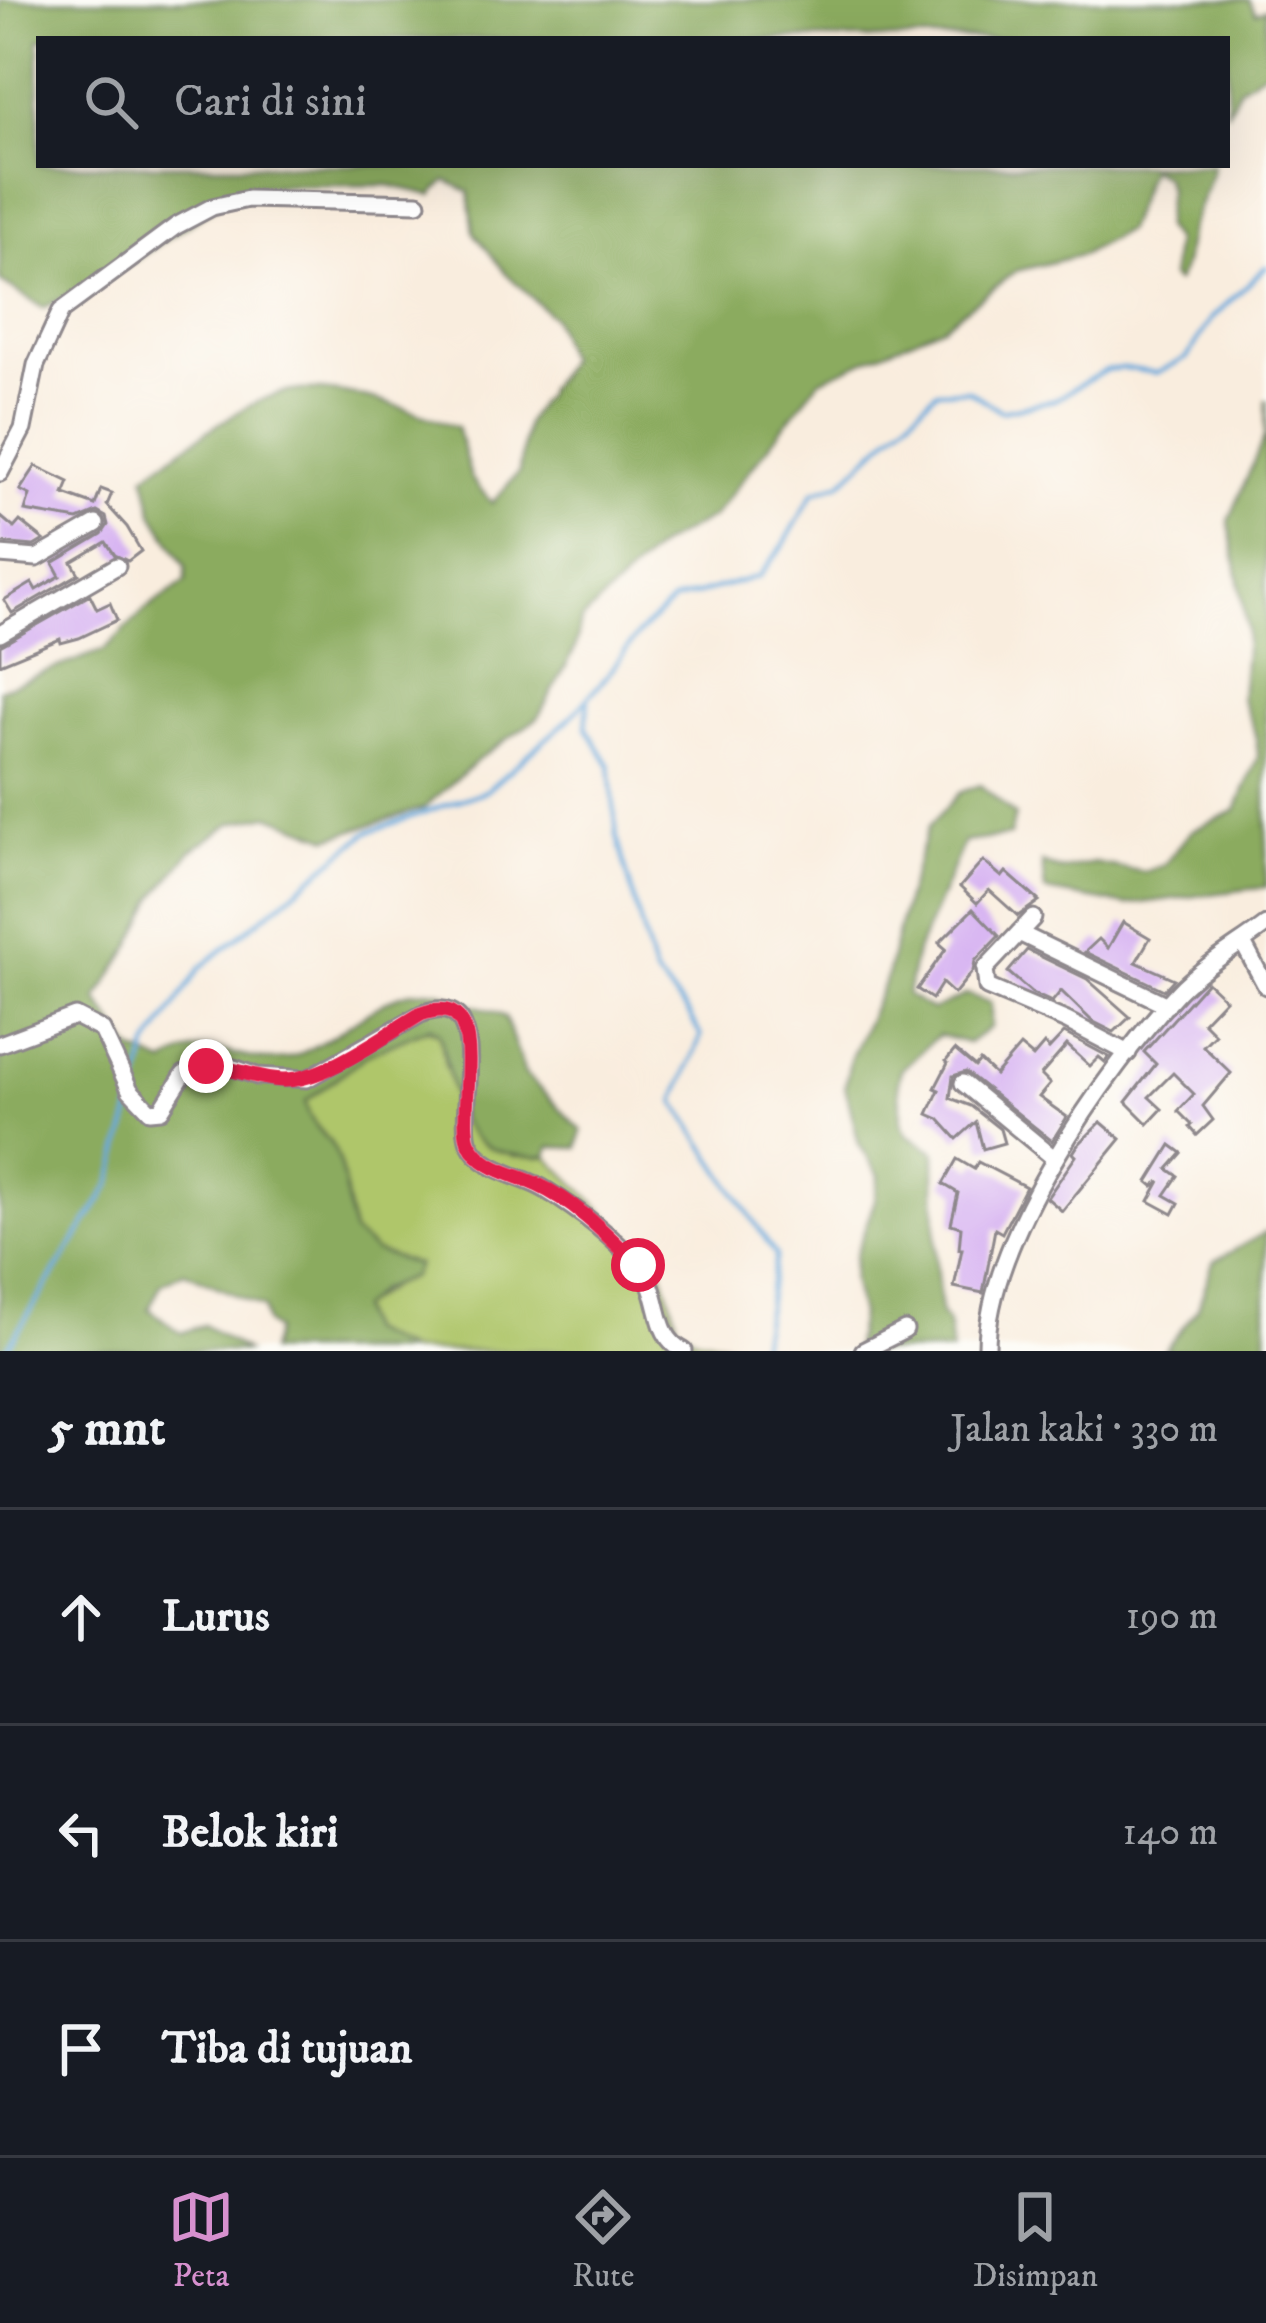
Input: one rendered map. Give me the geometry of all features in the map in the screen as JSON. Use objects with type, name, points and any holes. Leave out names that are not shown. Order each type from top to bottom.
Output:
[{"type":"street","points":[[3,463],[23,429],[41,350],[61,310],[176,226],[212,207],[248,199],[418,203]]},
{"type":"street","points":[[0,555],[37,558],[96,524]]},
{"type":"street","points":[[0,634],[117,566]]},
{"type":"street","points":[[1033,918],[985,969],[982,977],[987,987],[1128,1053]]},
{"type":"street","points":[[987,1351],[997,1281],[1081,1114],[1193,978],[1266,925]]},
{"type":"street","points":[[1019,933],[1167,1005]]},
{"type":"street","points":[[1243,943],[1266,986]]},
{"type":"street","points":[[0,1044],[74,1016],[103,1030],[135,1097],[149,1111],[161,1109],[184,1074],[206,1066],[234,1067],[282,1080],[307,1079],[421,1014],[449,1012],[468,1041],[466,1129],[470,1146],[495,1169],[541,1186],[590,1219],[650,1280],[664,1336],[684,1351]]},
{"type":"street","points":[[963,1083],[1055,1160]]},
{"type":"street","points":[[863,1351],[905,1330]]},
{"type":"green space","points":[[0,0],[1249,0],[1256,13],[1266,9],[1266,70],[1240,87],[1230,107],[1230,36],[36,36],[36,168],[1150,168],[1126,230],[1081,255],[1016,271],[943,326],[820,380],[713,517],[659,546],[581,621],[575,649],[538,718],[480,758],[424,808],[329,838],[269,815],[232,823],[191,851],[155,897],[97,999],[132,1050],[165,1064],[198,1050],[256,1059],[289,1058],[391,999],[421,990],[437,991],[505,1017],[525,1074],[582,1131],[578,1148],[550,1147],[547,1156],[509,1154],[487,1146],[462,1121],[439,1033],[430,1027],[368,1054],[306,1101],[337,1157],[353,1233],[375,1251],[417,1265],[412,1277],[379,1290],[359,1309],[366,1331],[409,1351],[269,1351],[275,1330],[266,1323],[264,1308],[184,1272],[161,1284],[149,1309],[181,1333],[204,1325],[245,1351],[0,1351],[0,689],[104,650],[144,611],[186,581],[186,567],[153,513],[145,475],[236,413],[275,395],[332,391],[457,427],[471,478],[492,503],[519,472],[526,423],[567,360],[553,318],[506,273],[474,233],[469,192],[446,180],[432,195],[388,185],[246,186],[124,268],[43,308],[0,281]]},
{"type":"green space","points":[[1150,168],[1212,168],[1176,282],[1171,278],[1174,241],[1164,227],[1168,189],[1164,177]]},
{"type":"green space","points":[[1266,399],[1266,887],[1126,905],[1045,891],[1042,863],[1061,870],[1094,863],[1145,872],[1164,865],[1191,831],[1236,810],[1258,757],[1256,736],[1241,698],[1247,629],[1229,521],[1265,435]]},
{"type":"green space","points":[[980,785],[1015,815],[1010,836],[964,842],[915,956],[907,995],[932,1010],[967,994],[991,1003],[991,1027],[968,1043],[938,1035],[901,1070],[898,1082],[907,1134],[935,1152],[936,1263],[941,1314],[948,1323],[952,1351],[854,1351],[860,1315],[852,1280],[855,1256],[879,1175],[859,1144],[845,1086],[850,1060],[887,976],[928,828],[959,793]]},
{"type":"green space","points":[[423,1028],[439,1033],[446,1068],[513,1156],[547,1156],[661,1268],[678,1325],[694,1337],[768,1351],[409,1351],[366,1331],[359,1309],[417,1265],[375,1251],[353,1233],[337,1157],[306,1101],[368,1054]]},
{"type":"green space","points":[[1266,1232],[1266,1351],[1164,1351],[1198,1308],[1213,1262]]},
{"type":"building","points":[[36,466],[69,482],[64,494],[95,505],[101,489],[112,493],[107,505],[141,551],[128,561],[115,555],[106,542],[72,562],[79,574],[12,613],[4,600],[32,583],[36,590],[60,576],[53,563],[102,534],[108,525],[106,517],[97,512],[78,520],[25,511],[30,495],[20,490]]},
{"type":"building","points":[[0,516],[14,528],[20,521],[44,540],[34,546],[0,543]]},
{"type":"building","points":[[90,595],[97,609],[110,603],[117,620],[0,664],[0,646]]},
{"type":"building","points":[[983,861],[1002,877],[1006,872],[1039,901],[1018,916],[989,890],[977,903],[960,887]]},
{"type":"building","points":[[973,909],[999,936],[975,961],[973,971],[954,994],[942,983],[932,999],[917,989],[946,949],[939,943]]},
{"type":"building","points":[[1123,922],[1150,938],[1136,962],[1174,979],[1164,990],[1085,952],[1099,939],[1108,948]]},
{"type":"building","points":[[1027,950],[1087,979],[1130,1017],[1114,1032],[1092,1021],[1061,991],[1052,1002],[1032,993],[1008,972]]},
{"type":"building","points":[[1207,982],[1225,999],[1203,1022],[1215,1034],[1203,1046],[1231,1073],[1203,1106],[1213,1120],[1197,1135],[1190,1127],[1178,1111],[1194,1094],[1173,1073],[1149,1097],[1162,1109],[1148,1124],[1126,1102],[1156,1064],[1144,1052]]},
{"type":"building","points":[[1064,1033],[1109,1057],[1105,1062],[1099,1057],[1090,1066],[1067,1045],[1041,1075],[1050,1084],[1039,1097],[1067,1117],[1052,1141],[966,1072],[953,1076],[950,1098],[971,1106],[1000,1129],[1004,1143],[983,1149],[976,1122],[957,1139],[928,1114],[946,1061],[955,1050],[975,1067],[980,1061],[995,1075],[1020,1046],[1033,1057]]},
{"type":"building","points":[[1101,1122],[1121,1139],[1062,1211],[1047,1198],[1076,1156],[1078,1145]]},
{"type":"building","points":[[1171,1145],[1182,1153],[1168,1169],[1178,1176],[1165,1195],[1179,1203],[1173,1214],[1149,1201],[1160,1181],[1153,1186],[1148,1182]]},
{"type":"building","points":[[957,1159],[974,1169],[978,1162],[1026,1187],[1002,1233],[995,1229],[983,1293],[954,1287],[962,1249],[961,1227],[951,1224],[958,1193],[943,1184]]},
{"type":"waterway","points":[[137,1089],[148,1047],[200,968],[368,832],[486,791],[569,719],[638,634],[673,601],[759,576],[783,546],[814,492],[841,483],[937,391],[968,390],[1001,411],[1054,400],[1106,370],[1156,373],[1187,358],[1212,318],[1266,267]]},
{"type":"waterway","points":[[588,700],[586,727],[610,766],[617,837],[654,973],[701,1036],[675,1101],[776,1255],[759,1351]]},
{"type":"waterway","points":[[5,1351],[111,1184],[134,1100]]},
{"type":"route","points":[[206,1066],[234,1067],[282,1080],[307,1079],[421,1014],[449,1012],[468,1041],[466,1129],[477,1154],[495,1169],[541,1186],[590,1219],[638,1265]]}]
